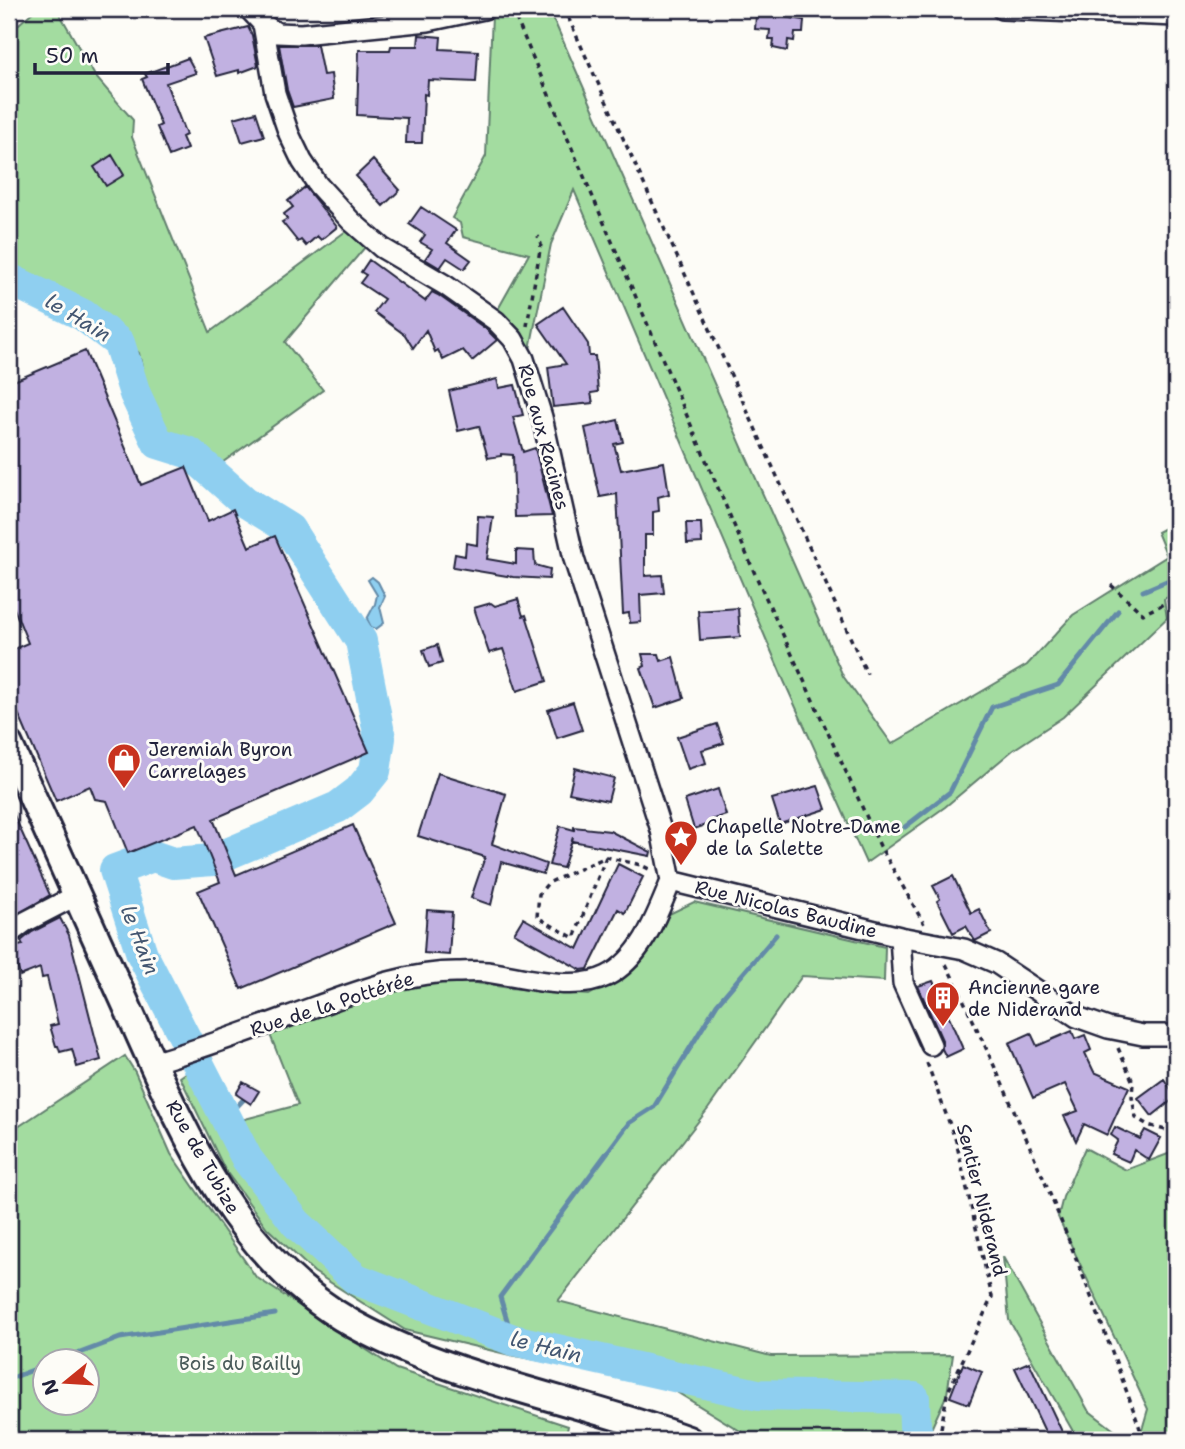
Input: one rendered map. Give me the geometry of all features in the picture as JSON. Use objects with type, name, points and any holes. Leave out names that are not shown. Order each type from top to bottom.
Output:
[{"type":"main road","name":"Rue de Tubize","points":[[9,745],[186,1134],[224,1201],[260,1247],[301,1288],[351,1323],[406,1350],[486,1378],[688,1440]]},
{"type":"street","points":[[249,9],[263,24],[278,33],[324,32],[428,21],[484,9]]},
{"type":"street","points":[[1002,9],[1176,16]]},
{"type":"street","name":"Rue aux Racines","points":[[263,24],[275,93],[302,161],[318,185],[363,233],[382,248],[475,304],[496,321],[519,348],[539,406],[574,559],[661,830],[671,881]]},
{"type":"street","name":"Rue Nicolas Baudine","points":[[671,881],[983,955],[1077,1017],[1108,1028],[1143,1035],[1176,1035]]},
{"type":"street","name":"Rue de la Pottérée","points":[[152,1063],[205,1048],[366,989],[415,976],[444,972],[484,972],[575,984],[598,980],[619,969],[634,954],[653,923],[671,881]]},
{"type":"street","points":[[9,934],[25,922],[77,895]]},
{"type":"street","name":"Rue Nicolas Baudine","points":[[900,937],[903,983],[931,1045]]},
{"type":"path","points":[[512,9],[761,587],[880,846],[935,943],[1053,1199],[1144,1440]]},
{"type":"path","points":[[563,9],[867,674]]},
{"type":"path","points":[[519,348],[529,320],[541,244],[538,236]]},
{"type":"path","points":[[1111,585],[1143,614],[1176,598]]},
{"type":"path","points":[[606,857],[575,939],[537,917],[540,894],[548,883],[606,857],[641,865],[671,881]]},
{"type":"path","points":[[1108,1028],[1133,1082],[1132,1097],[1136,1118],[1147,1125],[1176,1133]]},
{"type":"path","name":"Sentier Niderand","points":[[931,1045],[925,1059],[956,1140],[992,1297],[947,1394],[939,1440]]},
{"type":"green space","points":[[36,9],[57,9],[95,76],[133,120],[132,137],[210,332],[350,228],[366,246],[285,342],[323,390],[219,465],[199,447],[164,431],[148,394],[139,353],[109,322],[9,274],[9,26],[12,30]]},
{"type":"green space","points":[[497,9],[549,9],[843,676],[892,744],[1027,665],[1073,615],[1167,556],[1157,532],[1176,522],[1176,593],[1164,599],[1167,618],[1063,717],[1013,750],[945,807],[866,863],[784,681],[574,190],[551,244],[529,354],[497,311],[529,254],[463,237],[460,223],[452,218],[486,156],[492,15],[498,13]]},
{"type":"green space","points":[[694,902],[885,947],[884,981],[802,976],[708,1109],[558,1301],[771,1356],[953,1355],[947,1394],[926,1440],[755,1440],[665,1385],[510,1355],[405,1330],[314,1272],[267,1228],[225,1170],[180,1077],[196,1066],[222,1125],[298,1105],[269,1032],[398,990],[455,980],[589,995],[638,966],[667,915]]},
{"type":"green space","name":"Bois du Bailly","points":[[125,1056],[135,1072],[171,1154],[256,1277],[396,1369],[568,1426],[565,1440],[9,1440],[9,1133]]},
{"type":"green space","points":[[1085,1148],[1126,1170],[1176,1151],[1176,1440],[1139,1440],[1148,1409],[1058,1217],[1063,1197]]},
{"type":"green space","points":[[1003,1257],[1088,1410],[1127,1440],[1078,1440],[1009,1320]]},
{"type":"water","points":[[372,577],[378,582],[385,596],[380,607],[384,623],[376,629],[371,627],[367,619],[377,595],[368,580]]},
{"type":"building","points":[[771,15],[804,20],[803,33],[795,33],[794,41],[788,40],[787,51],[773,48],[774,39],[769,39],[770,30],[755,29],[756,16]]},
{"type":"building","points":[[248,27],[258,66],[239,73],[239,70],[217,76],[204,38]]},
{"type":"building","points":[[419,35],[441,37],[440,49],[478,51],[476,82],[428,80],[427,95],[424,94],[422,143],[406,143],[407,118],[357,115],[359,50],[418,46]]},
{"type":"building","points":[[279,45],[317,45],[323,75],[331,74],[334,99],[293,107],[287,90]]},
{"type":"building","points":[[188,58],[196,73],[166,83],[186,135],[182,137],[187,149],[169,156],[157,127],[161,125],[142,79],[147,77],[145,74]]},
{"type":"building","points":[[256,112],[264,136],[242,142],[234,118]]},
{"type":"building","points":[[112,155],[124,175],[106,186],[94,167]]},
{"type":"building","points":[[373,160],[400,190],[383,206],[356,176]]},
{"type":"building","points":[[305,187],[337,227],[321,240],[317,236],[306,246],[301,240],[298,242],[282,222],[287,219],[284,214],[293,207],[288,201]]},
{"type":"building","points":[[421,207],[456,230],[447,243],[471,260],[464,269],[447,258],[440,268],[425,259],[432,249],[420,242],[425,235],[409,224]]},
{"type":"building","points":[[369,260],[425,301],[432,292],[438,295],[497,340],[472,361],[463,350],[443,360],[438,350],[435,352],[426,330],[413,348],[405,335],[374,312],[384,299],[360,283],[366,275],[361,272]]},
{"type":"building","points":[[563,307],[588,344],[589,356],[595,356],[598,392],[591,393],[593,403],[553,407],[548,367],[566,364],[538,324]]},
{"type":"building","points":[[85,351],[141,485],[186,467],[208,521],[233,509],[249,547],[275,536],[369,752],[213,819],[236,875],[353,825],[396,923],[241,989],[198,891],[220,882],[197,825],[128,853],[107,801],[95,799],[90,786],[56,801],[9,692],[9,651],[28,643],[9,596],[9,383]]},
{"type":"building","points":[[497,379],[499,388],[515,385],[523,415],[513,417],[523,452],[535,448],[552,516],[515,517],[513,455],[501,454],[488,458],[479,426],[458,431],[449,391]]},
{"type":"building","points":[[618,420],[623,442],[614,444],[621,470],[664,462],[669,494],[658,497],[659,511],[653,512],[653,535],[645,535],[645,576],[662,575],[664,593],[640,595],[641,622],[630,623],[629,613],[623,614],[617,494],[600,497],[585,428]]},
{"type":"building","points":[[478,516],[493,517],[487,559],[516,564],[516,550],[534,551],[535,565],[550,569],[549,579],[513,577],[453,567],[455,554],[465,556],[466,543],[477,545]]},
{"type":"building","points":[[686,523],[701,523],[702,543],[687,544]]},
{"type":"building","points":[[518,599],[523,616],[526,615],[547,681],[517,691],[503,649],[489,653],[474,608],[491,603],[495,606]]},
{"type":"building","points":[[738,608],[740,637],[700,640],[698,611]]},
{"type":"building","points":[[437,645],[442,663],[429,667],[423,650]]},
{"type":"building","points":[[642,654],[659,654],[661,661],[673,657],[684,698],[655,708],[641,668],[645,666]]},
{"type":"building","points":[[573,702],[582,730],[557,738],[548,710]]},
{"type":"building","points":[[717,724],[724,743],[702,750],[706,763],[688,769],[677,737]]},
{"type":"building","points":[[575,768],[614,778],[608,801],[569,793]]},
{"type":"building","points":[[438,773],[506,794],[492,844],[546,864],[543,874],[501,862],[491,905],[471,898],[485,857],[418,836]]},
{"type":"building","points":[[818,786],[826,809],[780,824],[772,799]]},
{"type":"building","points":[[718,789],[726,815],[694,829],[685,800]]},
{"type":"building","points":[[9,804],[50,895],[9,919]]},
{"type":"building","points":[[560,826],[574,830],[574,827],[610,831],[651,852],[650,856],[572,841],[573,837],[563,868],[549,865]]},
{"type":"building","points":[[618,864],[643,877],[625,913],[618,909],[588,969],[581,970],[514,933],[523,918],[578,949]]},
{"type":"building","points":[[953,876],[971,913],[979,909],[991,933],[975,941],[966,926],[953,933],[937,901],[940,899],[933,886]]},
{"type":"building","points":[[427,910],[452,912],[449,955],[424,953]]},
{"type":"building","points":[[60,918],[69,935],[101,1060],[77,1067],[72,1049],[60,1052],[56,1046],[50,1026],[58,1024],[47,977],[42,978],[40,968],[20,976],[12,947],[23,945],[21,941],[32,932]]},
{"type":"building","name":"Ancienne gare de Niderand","points":[[933,981],[963,1049],[946,1057],[942,1040],[918,986]]},
{"type":"building","points":[[1072,1031],[1075,1039],[1085,1035],[1091,1050],[1085,1053],[1094,1072],[1129,1087],[1107,1135],[1084,1124],[1076,1141],[1064,1116],[1078,1111],[1065,1084],[1033,1098],[1009,1043],[1031,1033],[1037,1046]]},
{"type":"building","points":[[1164,1079],[1176,1097],[1152,1116],[1138,1098]]},
{"type":"building","points":[[243,1082],[259,1091],[251,1104],[236,1094]]},
{"type":"building","points":[[1115,1127],[1140,1139],[1145,1130],[1161,1138],[1149,1160],[1134,1150],[1129,1162],[1111,1154],[1118,1140],[1111,1135]]},
{"type":"building","points":[[1029,1362],[1066,1440],[1049,1440],[1015,1368]]},
{"type":"building","points":[[963,1364],[982,1372],[969,1404],[950,1397]]},
{"type":"waterway","name":"le Hain","points":[[9,279],[83,315],[119,343],[135,394],[158,443],[190,453],[244,501],[289,529],[361,641],[380,738],[375,771],[359,791],[338,807],[213,860],[173,863],[153,856],[115,870],[142,954],[247,1159],[296,1223],[356,1279],[513,1340],[758,1395],[914,1398],[915,1426],[919,1440]]},
{"type":"waterway","points":[[1143,591],[1176,577]]},
{"type":"waterway","points":[[905,827],[950,792],[992,707],[1058,685],[1118,611]]},
{"type":"waterway","points":[[513,1340],[500,1297],[629,1123],[654,1107],[717,1004],[776,935]]},
{"type":"waterway","points":[[226,1118],[244,1099]]},
{"type":"waterway","points":[[93,1348],[120,1338],[275,1314]]},
{"type":"waterway","points":[[9,1379],[32,1370]]},
{"type":"place","name":"Jeremiah Byron Carrelages","points":[[124,790]]},
{"type":"place","name":"Chapelle Notre-Dame de la Salette","points":[[681,867]]},
{"type":"place","name":"Ancienne gare de Niderand","points":[[943,1028]]}]
